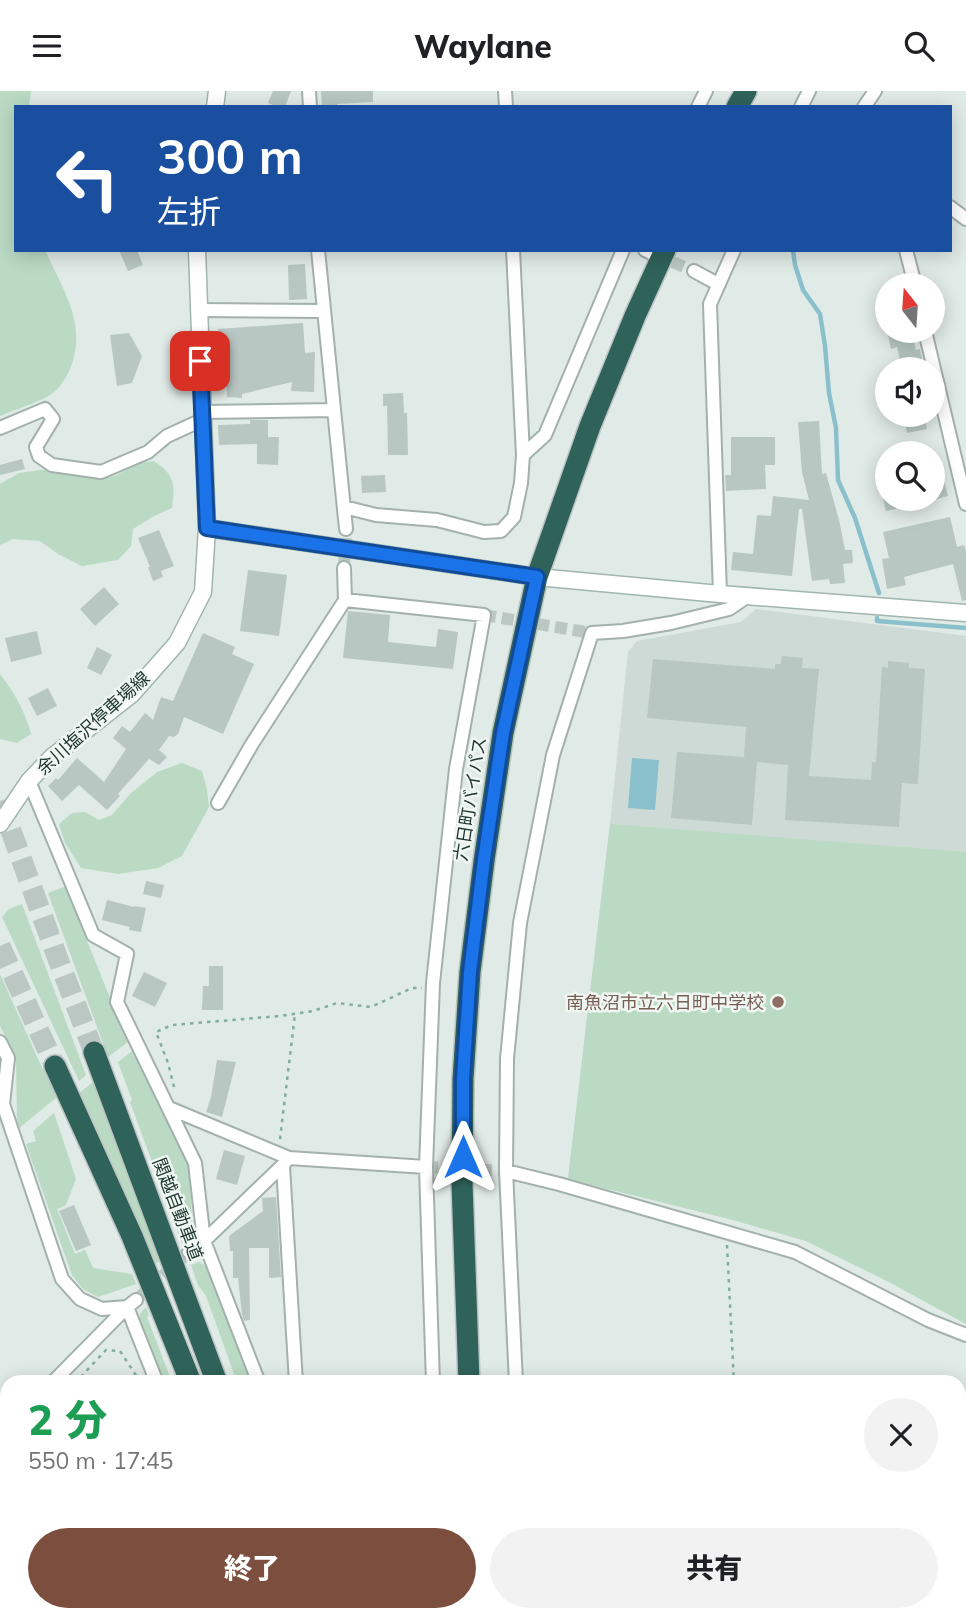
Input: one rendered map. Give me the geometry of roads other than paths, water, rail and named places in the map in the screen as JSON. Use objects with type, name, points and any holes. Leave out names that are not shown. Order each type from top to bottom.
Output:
[{"type":"highway","name":"六日町バイパス","points":[[469,1375],[463,1079],[470,972],[503,733],[537,577],[590,426],[635,316],[655,252]]},
{"type":"highway","name":"関越自動車道","points":[[94,1052],[214,1375]]},
{"type":"highway","points":[[55,1066],[132,1236],[188,1375]]},
{"type":"street","name":"余川塩沢停車場線","points":[[0,824],[29,782],[52,757],[132,694],[177,643],[202,592],[207,528],[197,252]]},
{"type":"street","points":[[318,252],[346,529]]},
{"type":"street","points":[[344,506],[376,515],[437,520],[484,532],[501,531],[514,517],[523,455],[513,252]]},
{"type":"street","points":[[523,455],[545,435],[622,252]]},
{"type":"street","points":[[720,594],[710,304],[733,252]]},
{"type":"street","points":[[907,252],[912,273]]},
{"type":"street","points":[[694,271],[718,284]]},
{"type":"street","points":[[199,310],[324,311]]},
{"type":"street","points":[[928,343],[966,504]]},
{"type":"street","points":[[0,428],[45,409],[53,419],[36,447],[39,456],[51,465],[101,472],[148,452],[167,436],[202,416],[334,410]]},
{"type":"street","points":[[207,528],[537,577],[966,613]]},
{"type":"street","points":[[218,803],[252,744],[345,600],[344,568]]},
{"type":"street","points":[[516,1375],[506,1171],[507,1059],[520,923],[552,755],[592,633],[671,623],[729,609],[748,596]]},
{"type":"street","points":[[345,600],[484,615],[456,769],[433,983],[426,1167],[433,1375]]},
{"type":"street","points":[[29,782],[93,935],[127,954],[117,1002],[195,1163],[204,1241],[255,1375]]},
{"type":"street","points":[[0,1042],[8,1058],[2,1104],[62,1279],[80,1299],[102,1309],[131,1304]]},
{"type":"street","points":[[169,1108],[283,1158],[426,1167]]},
{"type":"street","points":[[189,1252],[204,1241],[283,1158]]},
{"type":"street","points":[[283,1158],[296,1375]]},
{"type":"street","points":[[506,1171],[795,1252],[928,1320],[966,1335]]},
{"type":"street","points":[[60,1375],[131,1304]]},
{"type":"street","points":[[131,1304],[154,1375]]},
{"type":"water","points":[[632,758],[659,760],[655,810],[628,808]]},
{"type":"waterway","points":[[793,252],[803,290],[820,314],[836,428],[838,480],[855,518],[879,593]]},
{"type":"waterway","points":[[877,618],[877,621],[966,628]]},
{"type":"tunnel","points":[[656,255],[694,271]]},
{"type":"tunnel","points":[[344,568],[346,529]]},
{"type":"tunnel","points":[[484,615],[592,633]]},
{"type":"tunnel","points":[[0,801],[94,1052]]},
{"type":"tunnel","points":[[0,946],[55,1066]]},
{"type":"tunnel","points":[[426,1167],[506,1171]]},
{"type":"tunnel","points":[[136,1300],[189,1252]]},
{"type":"place","name":"南魚沼市立六日町中学校","points":[[778,1002]]}]
